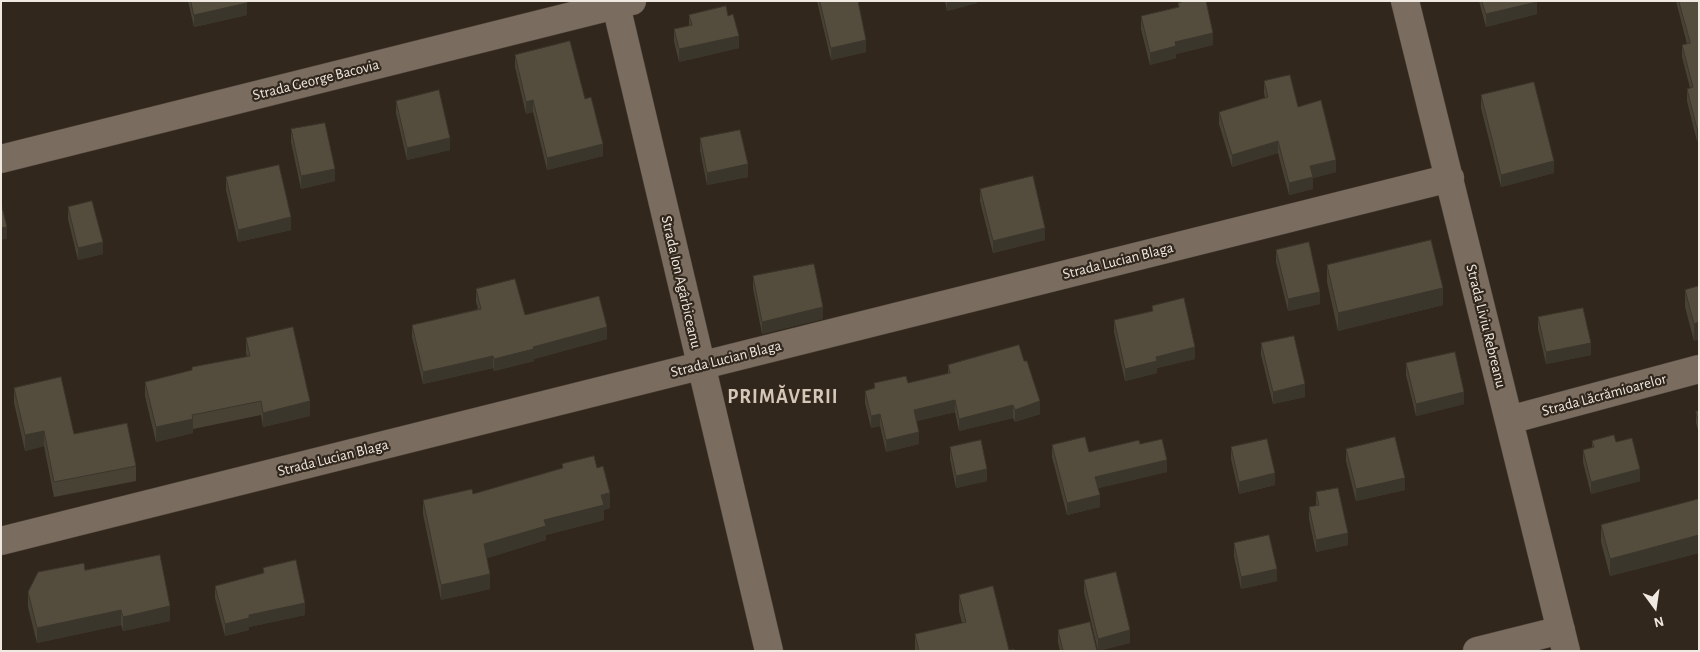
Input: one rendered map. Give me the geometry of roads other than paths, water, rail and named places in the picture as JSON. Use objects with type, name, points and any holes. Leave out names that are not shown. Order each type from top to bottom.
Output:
[{"type":"street","name":"Strada Liviu Rebreanu","points":[[1405,1],[1564,641]]},
{"type":"street","name":"Strada George Bacovia","points":[[1,159],[621,3]]},
{"type":"street","name":"Strada Ion Agârbiceanu","points":[[621,3],[701,365],[769,651]]},
{"type":"street","name":"Strada Lucian Blaga","points":[[1,541],[1450,178]]},
{"type":"street","name":"Strada Lăcrămioarelor","points":[[1510,420],[1699,370]]},
{"type":"street","points":[[1477,651],[1564,641]]},
{"type":"district","name":"PRIMĂVERII","points":[[783,397]]}]
